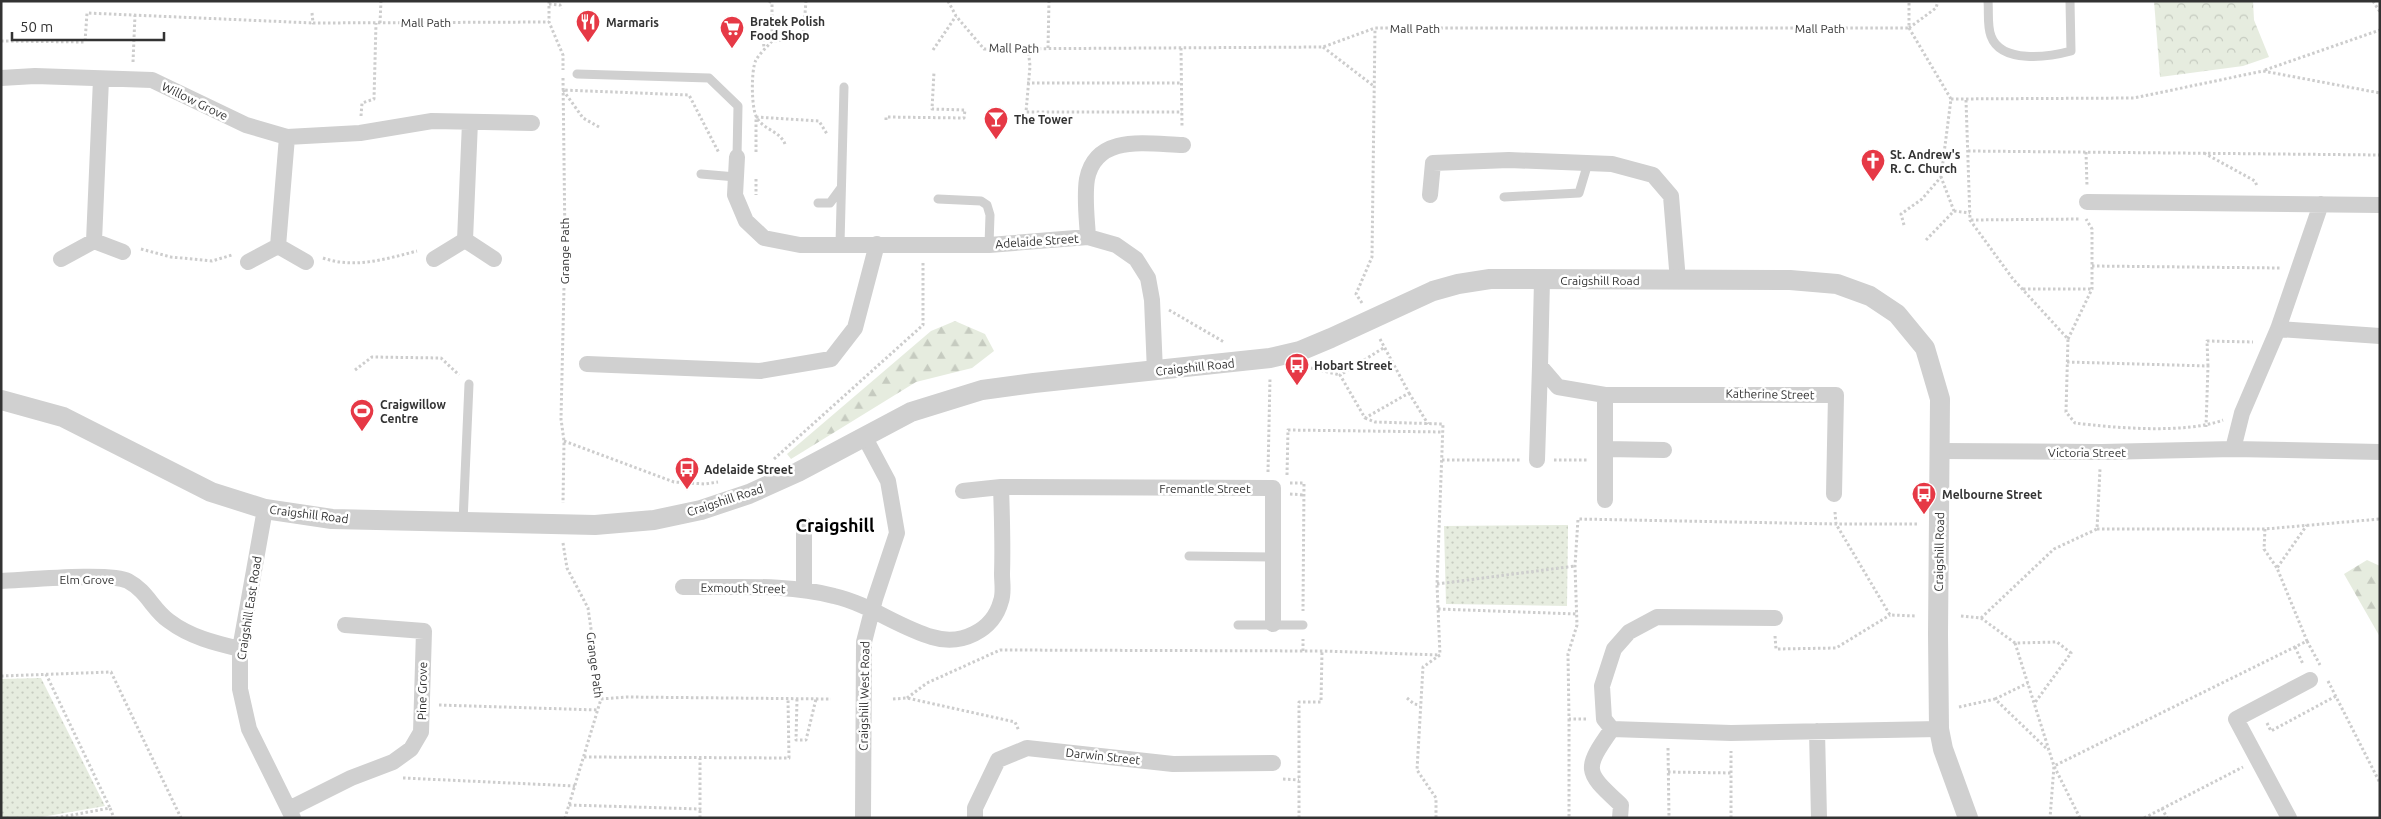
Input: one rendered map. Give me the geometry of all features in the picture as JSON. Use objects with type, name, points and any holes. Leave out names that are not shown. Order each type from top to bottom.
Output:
[{"type":"street","name":"Willow Grove","points":[[1,78],[35,76],[152,80],[246,125],[287,137],[360,133],[432,121],[532,122]]},
{"type":"street","points":[[94,241],[100,79]]},
{"type":"street","points":[[464,240],[470,122]]},
{"type":"street","points":[[278,246],[287,137]]},
{"type":"street","points":[[1088,237],[1087,180],[1090,168],[1098,155],[1114,146],[1130,144],[1183,145]]},
{"type":"street","name":"Adelaide Street","points":[[737,157],[735,195],[746,221],[764,238],[800,245],[989,244],[1088,237],[1116,245],[1136,259],[1148,278],[1152,300],[1155,372]]},
{"type":"street","points":[[1430,195],[1433,163],[1509,160],[1612,164],[1653,175],[1671,196],[1678,281]]},
{"type":"street","points":[[2087,202],[2380,206]]},
{"type":"street","points":[[2233,449],[2242,413],[2278,329],[2321,204]]},
{"type":"street","points":[[434,259],[464,240]]},
{"type":"street","points":[[464,240],[494,259]]},
{"type":"street","points":[[61,259],[94,241],[123,252]]},
{"type":"street","points":[[586,364],[760,372],[831,359],[855,328],[877,244]]},
{"type":"street","points":[[278,246],[306,262]]},
{"type":"street","points":[[248,262],[278,246]]},
{"type":"street","name":"Craigshill Road","points":[[1,400],[63,417],[211,492],[265,509],[332,519],[595,525],[654,520],[701,510],[749,494],[798,472],[911,412],[982,390],[1270,358],[1300,351],[1433,291],[1458,284],[1490,279],[1790,280],[1837,284],[1870,296],[1897,314],[1925,348],[1940,399],[1939,721],[1943,749],[1968,818]]},
{"type":"street","points":[[1537,460],[1542,280]]},
{"type":"street","points":[[2278,329],[2380,336]]},
{"type":"street","name":"Katherine Street","points":[[1540,366],[1558,387],[1605,395],[1836,395],[1834,494]]},
{"type":"street","points":[[1604,500],[1606,449],[1605,395]]},
{"type":"street","name":"Craigshill West Road","points":[[863,818],[864,642],[872,609],[897,533],[888,481],[864,436]]},
{"type":"street","points":[[1606,449],[1664,450]]},
{"type":"street","name":"Victoria Street","points":[[1940,451],[2102,452],[2233,449],[2380,452]]},
{"type":"street","points":[[872,609],[933,637],[952,640],[970,637],[991,622],[1002,600],[1001,487]]},
{"type":"street","name":"Fremantle Street","points":[[963,491],[1001,487],[1273,488],[1273,624]]},
{"type":"street","name":"Craigshill East Road","points":[[265,509],[240,649],[240,689],[250,729],[291,814]]},
{"type":"street","name":"Exmouth Street","points":[[804,525],[804,589]]},
{"type":"street","name":"Elm Grove","points":[[1,581],[102,577],[126,580],[143,591],[168,621],[205,640],[240,649]]},
{"type":"street","name":"Exmouth Street","points":[[682,587],[804,589],[836,596],[872,609]]},
{"type":"street","points":[[1620,818],[1621,806],[1594,779],[1590,765],[1608,724],[1602,686],[1614,649],[1629,632],[1657,617],[1775,618]]},
{"type":"street","name":"Pine Grove","points":[[291,814],[351,778],[393,762],[411,749],[421,732],[424,631],[345,625]]},
{"type":"street","points":[[2289,818],[2236,719],[2317,676]]},
{"type":"street","points":[[1608,724],[1667,731],[1732,733],[1817,731],[1939,721]]},
{"type":"street","points":[[1817,731],[1819,818]]},
{"type":"street","name":"Darwin Street","points":[[975,818],[975,808],[998,760],[1027,748],[1173,764],[1274,763]]},
{"type":"lane","points":[[1988,1],[1990,36],[1999,48],[2013,55],[2058,54],[2071,51],[2070,1]]},
{"type":"lane","points":[[578,74],[709,78],[738,106],[737,157]]},
{"type":"lane","points":[[840,244],[844,87]]},
{"type":"lane","points":[[1504,197],[1579,193],[1588,163]]},
{"type":"lane","points":[[701,174],[736,177]]},
{"type":"lane","points":[[818,203],[830,203],[841,187]]},
{"type":"lane","points":[[938,199],[980,201],[987,205],[990,214],[989,244]]},
{"type":"lane","points":[[463,522],[469,384]]},
{"type":"lane","points":[[1189,556],[1272,557]]},
{"type":"lane","points":[[1238,625],[1303,625]]},
{"type":"path","points":[[360,133],[362,103],[374,99],[381,1]]},
{"type":"path","points":[[756,155],[756,117],[752,91],[755,61],[772,41],[772,3],[769,1]]},
{"type":"path","points":[[772,41],[803,39],[806,1]]},
{"type":"path","name":"Mall Path","points":[[948,1],[956,16],[984,49],[1323,47],[1375,28],[1909,28]]},
{"type":"path","points":[[1048,48],[1049,1]]},
{"type":"path","points":[[1909,1],[1909,28],[1951,99],[1940,177],[1954,211]]},
{"type":"path","points":[[1909,28],[1936,8],[1938,1]]},
{"type":"path","points":[[2373,1],[2380,12]]},
{"type":"path","points":[[549,3],[560,5],[561,8]]},
{"type":"path","name":"Grange Path","points":[[549,3],[549,22],[563,55],[565,242],[561,419],[564,441],[563,503]]},
{"type":"path","name":"Mall Path","points":[[1,41],[85,42],[88,13],[313,23],[549,22]]},
{"type":"path","points":[[312,13],[313,23]]},
{"type":"path","points":[[133,80],[135,15]]},
{"type":"path","points":[[934,50],[956,16]]},
{"type":"path","points":[[1363,306],[1356,294],[1372,257],[1375,28]]},
{"type":"path","points":[[1951,99],[2134,98],[2263,71],[2380,30]]},
{"type":"path","points":[[763,34],[764,50]]},
{"type":"path","points":[[1323,47],[1375,88]]},
{"type":"path","points":[[1028,48],[1030,66],[1027,83],[1026,112],[1182,112]]},
{"type":"path","points":[[1181,48],[1183,145]]},
{"type":"path","points":[[2263,71],[2380,93]]},
{"type":"path","points":[[886,120],[886,117],[964,118],[965,110],[932,109],[934,72]]},
{"type":"path","points":[[1027,83],[1182,84]]},
{"type":"path","points":[[563,90],[583,118],[599,126]]},
{"type":"path","points":[[563,90],[689,95],[722,157],[737,157]]},
{"type":"path","points":[[1966,100],[1970,220],[2022,289],[2068,339]]},
{"type":"path","points":[[756,117],[819,121],[830,138]]},
{"type":"path","points":[[756,117],[764,126],[778,134],[785,144]]},
{"type":"path","points":[[1968,151],[2380,155]]},
{"type":"path","points":[[2086,152],[2087,202],[2085,219],[2092,229],[2092,289],[2068,339],[2066,412],[2075,423],[2131,428],[2206,427],[2242,413]]},
{"type":"path","points":[[2203,153],[2255,181],[2263,204]]},
{"type":"path","points":[[756,174],[756,230]]},
{"type":"path","points":[[1904,225],[1901,214],[1922,199],[1940,177]]},
{"type":"path","points":[[1954,211],[1970,213]]},
{"type":"path","points":[[1926,240],[1954,211]]},
{"type":"path","points":[[1970,220],[2085,219]]},
{"type":"path","points":[[772,461],[923,324],[924,244]]},
{"type":"path","points":[[123,252],[134,247],[170,257],[212,262],[239,253],[248,262]]},
{"type":"path","points":[[306,262],[313,254],[336,262],[370,262],[420,251],[434,259]]},
{"type":"path","points":[[2092,266],[2299,268]]},
{"type":"path","points":[[2022,289],[2092,289]]},
{"type":"path","points":[[1152,300],[1225,342]]},
{"type":"path","points":[[1380,339],[1428,424]]},
{"type":"path","points":[[2206,427],[2207,340],[2249,341]]},
{"type":"path","points":[[1305,366],[1340,374],[1385,347]]},
{"type":"path","points":[[355,370],[372,357],[441,358],[469,384]]},
{"type":"path","points":[[1267,488],[1270,358]]},
{"type":"path","points":[[2067,362],[2208,366]]},
{"type":"path","points":[[1340,374],[1365,418],[1375,422],[1443,424],[1437,584],[1440,655]]},
{"type":"path","points":[[1365,418],[1409,393]]},
{"type":"path","points":[[1303,651],[1304,483],[1286,483],[1288,430],[1443,432]]},
{"type":"path","points":[[564,441],[674,482],[705,484],[723,481]]},
{"type":"path","points":[[2097,529],[2102,452]]},
{"type":"path","points":[[1295,493],[1304,495]]},
{"type":"path","points":[[1834,494],[1836,524],[1890,615]]},
{"type":"path","points":[[1571,818],[1569,817],[1568,654],[1577,625],[1575,566],[1578,519],[1836,524],[1940,523]]},
{"type":"path","points":[[1981,618],[2054,549],[2097,529],[2265,529],[2380,519]]},
{"type":"path","points":[[2277,568],[2307,525]]},
{"type":"path","points":[[2265,529],[2264,549],[2277,568],[2307,641],[2317,676]]},
{"type":"path","name":"Grange Path","points":[[563,542],[567,568],[588,608],[601,699],[565,818]]},
{"type":"path","points":[[1437,584],[1575,566]]},
{"type":"path","points":[[1438,609],[1577,614]]},
{"type":"path","points":[[1775,618],[1776,649],[1836,648],[1890,615],[1916,616]]},
{"type":"path","points":[[1961,616],[1981,618],[2015,643],[2054,766],[2080,818]]},
{"type":"path","points":[[2054,766],[2307,641]]},
{"type":"path","points":[[2015,643],[2057,642],[2071,653],[2034,704]]},
{"type":"path","points":[[908,698],[927,683],[1000,650],[1322,651],[1440,655]]},
{"type":"path","points":[[1299,818],[1299,702],[1321,702],[1322,651]]},
{"type":"path","points":[[1436,818],[1436,798],[1417,770],[1423,668],[1440,655]]},
{"type":"path","points":[[1,676],[111,672],[181,818]]},
{"type":"path","points":[[46,674],[114,818]]},
{"type":"path","points":[[2328,680],[2380,783]]},
{"type":"path","points":[[1939,721],[1995,699],[2028,683]]},
{"type":"path","points":[[2258,707],[2271,731],[2336,696]]},
{"type":"path","points":[[601,699],[627,697],[831,699]]},
{"type":"path","points":[[893,700],[908,698],[1015,722],[1027,748]]},
{"type":"path","points":[[1407,698],[1414,704],[1420,704]]},
{"type":"path","points":[[584,757],[789,758],[788,699]]},
{"type":"path","points":[[797,699],[796,740],[806,740],[816,699]]},
{"type":"path","points":[[1995,699],[2049,751]]},
{"type":"path","points":[[422,705],[598,710]]},
{"type":"path","points":[[1569,719],[1608,724]]},
{"type":"path","points":[[1667,731],[1669,818]]},
{"type":"path","points":[[1731,818],[1732,733]]},
{"type":"path","points":[[700,758],[700,818]]},
{"type":"path","points":[[2144,818],[2249,764]]},
{"type":"path","points":[[2050,818],[2054,766]]},
{"type":"path","points":[[1668,772],[1731,772]]},
{"type":"path","points":[[397,778],[575,786]]},
{"type":"path","points":[[569,805],[700,808]]},
{"type":"path","points":[[56,818],[110,808]]},
{"type":"path","points":[[2162,808],[2167,818]]},
{"type":"green space","points":[[2154,1],[2253,1],[2254,20],[2269,57],[2243,66],[2160,77]]},
{"type":"green space","points":[[955,321],[985,334],[994,351],[972,368],[916,382],[791,459],[787,454],[931,331]]},
{"type":"green space","points":[[1568,525],[1567,606],[1446,604],[1444,526]]},
{"type":"green space","points":[[2367,560],[2380,566],[2380,637],[2344,574]]},
{"type":"green space","points":[[41,678],[105,806],[36,818],[1,817],[1,679]]},
{"type":"place","name":"Marmaris","points":[[588,43]]},
{"type":"place","name":"Bratek Polish Food Shop","points":[[732,49]]},
{"type":"place","name":"The Tower","points":[[996,140]]},
{"type":"place","name":"St. Andrew's R. C. Church","points":[[1873,182]]},
{"type":"place","name":"Hobart Street","points":[[1297,386]]},
{"type":"place","name":"Craigwillow Centre","points":[[362,432]]},
{"type":"place","name":"Adelaide Street","points":[[687,490]]},
{"type":"place","name":"Melbourne Street","points":[[1924,515]]},
{"type":"district","name":"Craigshill","points":[[835,525]]}]
